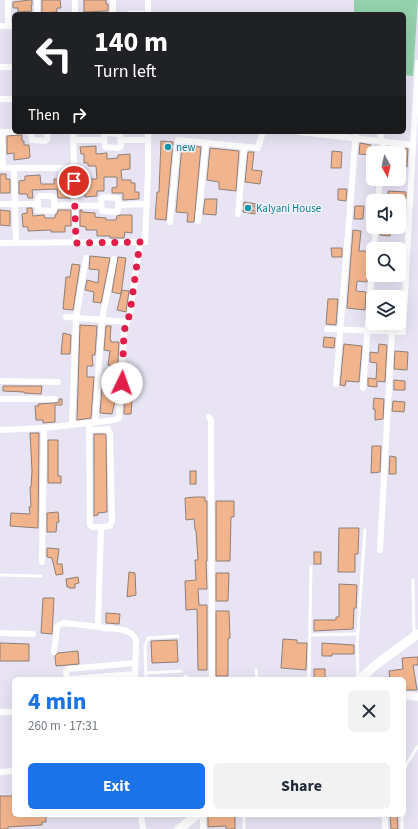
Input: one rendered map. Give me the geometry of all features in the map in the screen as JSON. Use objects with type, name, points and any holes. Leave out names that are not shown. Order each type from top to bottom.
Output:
[{"type":"main road","points":[[361,677],[416,635]]},
{"type":"main road","points":[[179,829],[194,817]]},
{"type":"street","points":[[0,26],[11,26],[8,0]]},
{"type":"street","points":[[37,0],[37,12]]},
{"type":"street","points":[[75,0],[75,12]]},
{"type":"street","points":[[113,0],[113,12]]},
{"type":"street","points":[[148,0],[148,12]]},
{"type":"street","points":[[363,388],[367,330],[403,332],[418,63]]},
{"type":"street","points":[[0,68],[12,67]]},
{"type":"street","points":[[0,99],[12,98]]},
{"type":"street","points":[[12,132],[1,132],[2,168],[74,168]]},
{"type":"street","points":[[31,134],[32,140],[45,141],[48,139],[48,134]]},
{"type":"street","points":[[73,134],[76,243]]},
{"type":"street","points":[[105,134],[105,147],[118,148],[121,140],[119,134]]},
{"type":"street","points":[[0,243],[146,242],[148,134]]},
{"type":"street","points":[[170,222],[178,140],[258,148],[262,134]]},
{"type":"street","points":[[337,134],[356,135],[382,141],[413,145]]},
{"type":"street","points":[[381,134],[382,146]]},
{"type":"street","points":[[336,384],[356,135]]},
{"type":"street","points":[[73,140],[104,140]]},
{"type":"street","points":[[121,140],[148,140]]},
{"type":"street","points":[[198,221],[206,143]]},
{"type":"street","points":[[239,211],[244,147]]},
{"type":"street","points":[[14,168],[16,243]]},
{"type":"street","points":[[52,196],[55,200],[53,211],[40,211],[38,204],[39,197],[52,196]]},
{"type":"street","points":[[104,197],[118,199],[118,210],[115,212],[102,211],[101,206],[102,199],[104,197]]},
{"type":"street","points":[[0,204],[38,204]]},
{"type":"street","points":[[118,205],[147,204]]},
{"type":"street","points":[[54,206],[101,206]]},
{"type":"street","points":[[0,430],[91,425],[119,418],[124,331],[130,313],[140,242]]},
{"type":"street","points":[[72,425],[76,318],[86,258]]},
{"type":"street","points":[[91,425],[108,429],[110,434],[112,522],[110,526],[92,527],[90,525],[91,425],[102,320],[114,259]]},
{"type":"street","points":[[66,318],[127,322]]},
{"type":"street","points":[[327,329],[366,330]]},
{"type":"street","points":[[380,550],[392,331]]},
{"type":"street","points":[[0,381],[58,382]]},
{"type":"street","points":[[0,399],[55,399]]},
{"type":"street","points":[[209,417],[211,420],[212,677]]},
{"type":"street","points":[[42,562],[44,428]]},
{"type":"street","points":[[100,627],[98,621],[101,526]]},
{"type":"street","points":[[54,652],[57,627],[64,623],[130,631],[134,636],[135,676],[113,677]]},
{"type":"street","points":[[0,633],[33,634]]},
{"type":"street","points":[[67,677],[66,671],[68,669],[135,663]]},
{"type":"street","points":[[406,695],[418,697]]},
{"type":"street","points":[[0,712],[12,712]]},
{"type":"street","points":[[0,772],[12,771]]},
{"type":"street","points":[[141,817],[143,829]]},
{"type":"street","points":[[203,817],[203,829]]},
{"type":"street","points":[[385,817],[385,829]]},
{"type":"lane","points":[[359,677],[357,660],[358,634],[365,530]]},
{"type":"lane","points":[[309,677],[311,567]]},
{"type":"lane","points":[[0,575],[41,576]]},
{"type":"lane","points":[[413,580],[416,635]]},
{"type":"lane","points":[[310,635],[358,634]]},
{"type":"lane","points":[[146,677],[145,646],[148,638],[178,636]]},
{"type":"lane","points":[[256,670],[256,677]]},
{"type":"lane","points":[[146,673],[181,671]]},
{"type":"lane","points":[[406,765],[418,746]]},
{"type":"lane","points":[[244,817],[244,829]]},
{"type":"lane","points":[[402,817],[402,829]]},
{"type":"path","points":[[254,208],[242,207],[242,210],[252,211],[253,206],[242,204],[255,205],[254,208]]},
{"type":"path","points":[[239,211],[254,211],[254,208]]},
{"type":"green space","points":[[354,0],[418,0],[413,76],[406,75],[406,12],[354,12]]},
{"type":"building","points":[[32,0],[32,11],[18,12],[18,8],[13,8],[13,2]]},
{"type":"building","points":[[42,0],[60,0],[61,8],[57,8],[57,12],[42,12]]},
{"type":"building","points":[[84,0],[106,0],[106,4],[108,4],[108,11],[84,12]]},
{"type":"building","points":[[22,135],[24,145],[29,145],[29,158],[14,160],[14,153],[7,154],[7,136]]},
{"type":"building","points":[[161,141],[173,142],[166,220],[155,219],[157,192],[159,192]]},
{"type":"building","points":[[360,143],[371,145],[366,146],[366,155],[359,154]]},
{"type":"building","points":[[182,145],[201,147],[194,222],[187,222],[188,213],[176,212]]},
{"type":"building","points":[[96,146],[96,154],[107,153],[107,159],[118,158],[118,155],[130,154],[130,169],[121,170],[122,180],[131,180],[131,183],[135,183],[135,192],[139,192],[139,199],[123,200],[123,193],[112,193],[112,188],[117,187],[117,177],[104,177],[104,191],[97,191],[97,196],[85,197],[84,183],[87,182],[87,179],[97,179],[96,166],[88,166],[88,163],[84,163],[84,154],[81,154],[80,147]]},
{"type":"building","points":[[210,148],[239,151],[236,191],[219,189],[219,182],[207,180]]},
{"type":"building","points":[[406,149],[408,149],[406,167]]},
{"type":"building","points":[[332,151],[342,152],[341,168],[331,168]]},
{"type":"building","points":[[248,152],[254,152],[252,170],[262,171],[260,184],[245,182]]},
{"type":"building","points":[[0,174],[6,174],[6,179],[10,179],[10,193],[0,193]]},
{"type":"building","points":[[40,175],[41,184],[54,184],[54,179],[68,179],[68,183],[70,183],[70,198],[58,198],[57,189],[32,190],[33,198],[28,198],[27,194],[19,194],[19,181],[25,180],[25,176]]},
{"type":"building","points":[[338,189],[347,189],[346,201],[338,200]]},
{"type":"building","points":[[388,191],[406,192],[406,194],[388,194]]},
{"type":"building","points":[[205,199],[217,199],[216,215],[203,214]]},
{"type":"building","name":"Kalyani House","points":[[244,202],[257,204],[255,214],[243,212]]},
{"type":"building","points":[[355,206],[364,206],[363,219],[354,219]]},
{"type":"building","points":[[27,208],[32,208],[33,216],[44,215],[45,218],[55,218],[58,210],[71,210],[71,226],[65,226],[65,232],[51,232],[51,230],[28,231],[28,227],[23,227],[22,214],[27,213]]},
{"type":"building","points":[[0,210],[10,211],[10,226],[0,225]]},
{"type":"building","points":[[80,210],[82,210],[82,212],[95,213],[95,217],[106,218],[106,220],[116,220],[117,216],[120,215],[132,215],[132,233],[125,232],[124,238],[97,236],[97,230],[86,230],[86,227],[80,226]]},
{"type":"building","points":[[353,230],[361,231],[359,251],[366,251],[366,282],[357,281],[356,291],[366,292],[365,310],[347,308]]},
{"type":"building","points":[[390,234],[390,236],[380,235]]},
{"type":"building","points":[[331,248],[342,248],[342,257],[332,257]]},
{"type":"building","points":[[90,256],[110,258],[101,303],[93,302],[94,292],[85,290],[87,280],[98,283],[99,270],[89,269]]},
{"type":"building","points":[[118,257],[126,258],[121,294],[112,292]]},
{"type":"building","points":[[72,264],[80,265],[73,310],[63,309],[66,277],[70,277]]},
{"type":"building","points":[[122,290],[129,291],[126,312],[117,310]]},
{"type":"building","points":[[328,299],[338,299],[336,325],[326,324]]},
{"type":"building","points":[[80,325],[97,326],[95,355],[92,355],[93,366],[87,366],[87,377],[94,377],[91,418],[77,420]]},
{"type":"building","points":[[106,326],[111,326],[111,342],[119,342],[116,396],[112,414],[100,413],[102,388],[110,388],[110,365],[108,365],[110,351],[104,350]]},
{"type":"building","points":[[63,333],[71,335],[70,354],[61,354]]},
{"type":"building","points":[[324,337],[335,338],[334,348],[323,347]]},
{"type":"building","points":[[344,344],[362,346],[359,382],[346,381],[345,386],[340,385]]},
{"type":"building","points":[[379,344],[387,345],[385,382],[377,381],[377,387],[368,386],[368,378],[376,379],[377,363],[370,362],[370,352],[378,353]]},
{"type":"building","points":[[395,351],[408,352],[407,370],[394,369]]},
{"type":"building","points":[[394,380],[405,381],[405,390],[394,390]]},
{"type":"building","points":[[3,386],[42,386],[41,394],[3,391]]},
{"type":"building","points":[[125,387],[133,387],[131,414],[124,414]]},
{"type":"building","points":[[374,398],[384,399],[383,419],[375,420],[375,409],[373,409]]},
{"type":"building","points":[[59,399],[62,399],[62,405],[55,405],[55,422],[43,423],[43,420],[36,420],[35,406],[39,406],[38,404],[59,402]]},
{"type":"building","points":[[393,401],[405,402],[404,412],[392,411]]},
{"type":"building","points":[[30,433],[39,433],[38,528],[10,526],[11,513],[30,514],[29,507],[31,507],[30,487],[32,471]]},
{"type":"building","points":[[94,434],[106,435],[107,512],[98,513],[98,515],[94,516]]},
{"type":"building","points":[[48,440],[58,440],[58,476],[61,476],[61,483],[48,483]]},
{"type":"building","points":[[372,446],[381,446],[380,472],[371,473]]},
{"type":"building","points":[[390,456],[396,457],[396,474],[389,474]]},
{"type":"building","points":[[190,471],[196,471],[196,484],[190,484]]},
{"type":"building","points":[[205,497],[205,501],[207,501],[207,589],[198,589],[199,605],[207,605],[207,670],[198,670],[197,609],[186,610],[185,581],[196,580],[195,560],[198,560],[194,519],[186,520],[185,498]]},
{"type":"building","points":[[216,501],[234,501],[234,517],[231,517],[230,561],[216,561]]},
{"type":"building","points":[[58,512],[59,522],[57,522],[56,532],[47,532],[47,513]]},
{"type":"building","points":[[339,528],[359,528],[358,554],[355,554],[355,572],[338,572]]},
{"type":"building","points":[[47,548],[59,549],[57,564],[62,564],[63,574],[56,575],[52,558],[47,557]]},
{"type":"building","points":[[314,552],[321,552],[321,564],[314,564]]},
{"type":"building","points":[[129,572],[135,573],[136,595],[127,597]]},
{"type":"building","points":[[216,573],[229,573],[228,601],[216,601]]},
{"type":"building","points":[[78,577],[79,583],[75,584],[75,588],[67,587],[66,579]]},
{"type":"building","points":[[339,584],[357,585],[353,629],[314,631],[314,620],[336,620],[336,617],[339,617]]},
{"type":"building","points":[[43,598],[54,598],[52,634],[41,633]]},
{"type":"building","points":[[216,611],[229,611],[230,638],[228,639],[228,676],[216,676]]},
{"type":"building","points":[[106,613],[120,614],[119,624],[106,623]]},
{"type":"building","points":[[283,639],[297,640],[297,643],[307,643],[306,670],[281,668]]},
{"type":"building","points":[[177,640],[178,662],[152,663],[151,641]]},
{"type":"building","points":[[0,643],[29,644],[29,661],[0,661]]},
{"type":"building","points":[[322,643],[354,645],[354,654],[332,654],[332,656],[322,656]]},
{"type":"building","points":[[78,651],[79,664],[56,666],[55,656],[58,653]]},
{"type":"building","points":[[418,657],[418,665],[413,665],[417,690],[406,690],[406,677],[390,677],[389,671],[403,669],[402,658]]},
{"type":"building","points":[[314,669],[325,669],[325,677],[314,677]]},
{"type":"building","points":[[0,796],[12,796],[12,817],[46,817],[46,822],[42,822],[42,825],[8,827],[8,829],[0,829]]},
{"type":"building","points":[[208,817],[235,817],[235,829],[226,829],[226,826],[208,827]]},
{"type":"building","points":[[390,817],[397,817],[398,829],[391,829]]},
{"type":"place","name":"new","points":[[168,147]]},
{"type":"place","name":"Kalyani House","points":[[248,208]]},
{"type":"route","points":[[74,181],[76,243],[140,242],[130,313],[124,331],[122,383]]}]
